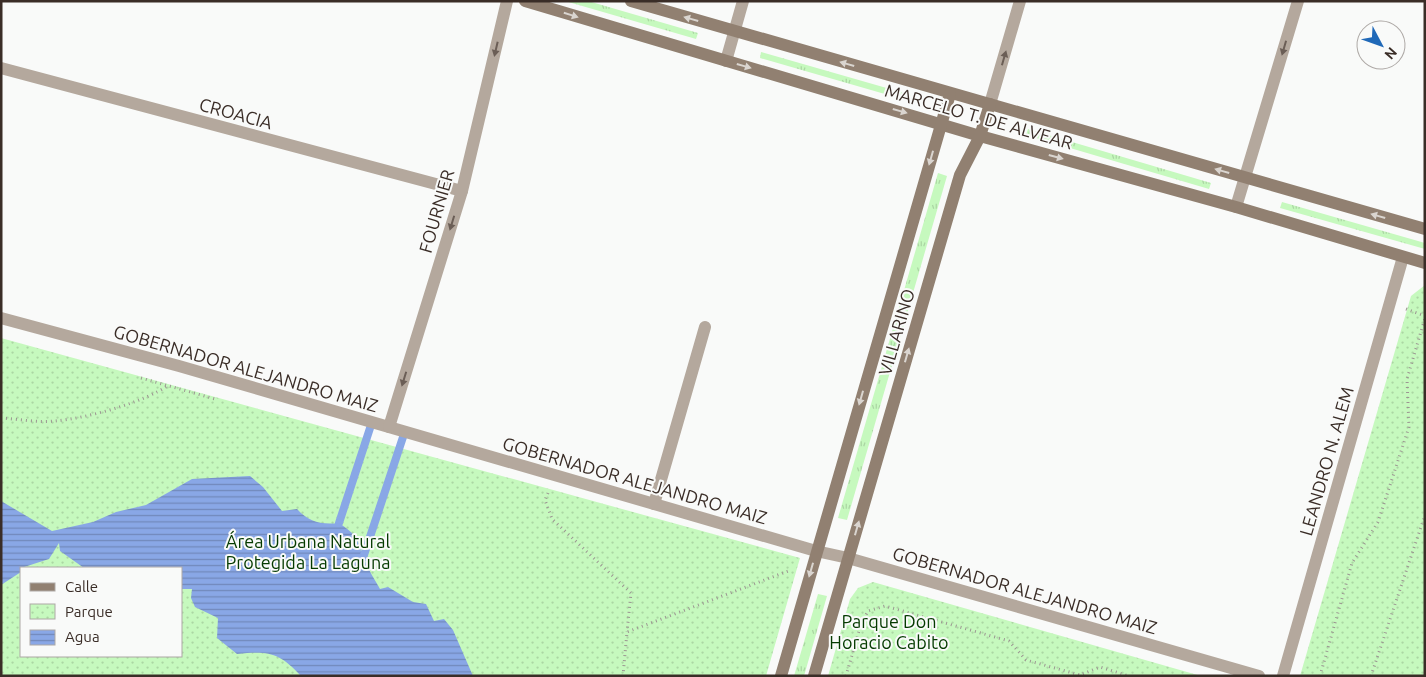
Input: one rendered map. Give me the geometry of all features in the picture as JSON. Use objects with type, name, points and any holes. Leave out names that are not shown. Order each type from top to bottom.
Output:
[{"type":"street","name":"FOURNIER","points":[[390,427],[462,191],[507,1]]},
{"type":"street","name":"MARCELO T. DE ALVEAR","points":[[524,1],[942,123],[980,136],[1236,207],[1425,263]]},
{"type":"street","name":"MARCELO T. DE ALVEAR","points":[[631,1],[1425,229]]},
{"type":"street","points":[[726,61],[743,1]]},
{"type":"street","name":"VILLARINO","points":[[814,676],[960,176],[980,136],[1020,1]]},
{"type":"street","points":[[1236,207],[1298,1]]},
{"type":"street","name":"CROACIA","points":[[1,68],[462,191]]},
{"type":"street","name":"VILLARINO","points":[[781,676],[950,94]]},
{"type":"street","name":"LEANDRO N. ALEM","points":[[1283,676],[1403,257]]},
{"type":"street","name":"GOBERNADOR ALEJANDRO MAIZ","points":[[1,318],[180,366],[552,474],[654,504],[815,557],[848,558],[1259,676]]},
{"type":"street","points":[[654,504],[705,327]]},
{"type":"path","points":[[1320,676],[1352,563],[1378,522],[1409,427],[1407,380],[1425,318]]},
{"type":"path","points":[[1,418],[55,421],[118,407],[158,392],[168,386],[173,382],[180,366]]},
{"type":"path","points":[[140,378],[224,401]]},
{"type":"path","points":[[552,474],[546,500],[552,519],[631,593],[623,676]]},
{"type":"path","points":[[538,490],[557,495]]},
{"type":"path","points":[[1370,676],[1425,514]]},
{"type":"path","points":[[627,632],[790,571],[815,557]]},
{"type":"path","points":[[789,566],[790,579]]},
{"type":"path","points":[[846,676],[861,624],[868,611],[885,606],[1009,641],[1026,660],[1080,676],[1100,667],[1129,676]]},
{"type":"green space","points":[[565,1],[588,1],[698,33],[696,39]]},
{"type":"green space","points":[[761,52],[911,95],[909,101],[760,58]]},
{"type":"green space","points":[[1028,129],[1211,183],[1209,189],[1026,135]]},
{"type":"green space","points":[[938,173],[947,176],[847,520],[838,518]]},
{"type":"green space","points":[[1282,202],[1425,243],[1425,249],[1280,208]]},
{"type":"green space","points":[[1425,285],[1425,676],[1300,676],[1411,296]]},
{"type":"green space","name":"Área Urbana Natural Protegida La Laguna","points":[[1,338],[800,558],[766,676],[1,676]]},
{"type":"green space","name":"Parque Don Horacio Cabito","points":[[873,582],[1201,676],[828,676],[850,599],[858,588]]},
{"type":"green space","points":[[818,594],[827,596],[804,676],[794,676]]},
{"type":"water","points":[[250,476],[263,487],[282,511],[297,509],[306,517],[316,522],[339,523],[357,539],[367,565],[380,589],[388,587],[413,602],[426,604],[434,621],[444,619],[453,630],[473,676],[301,676],[279,658],[265,653],[237,654],[217,638],[218,618],[195,607],[191,598],[192,589],[182,589],[182,567],[83,567],[60,551],[59,543],[49,559],[20,567],[20,573],[1,585],[1,501],[52,531],[93,522],[116,512],[146,505],[192,479]]},
{"type":"waterway","points":[[339,523],[372,422]]},
{"type":"waterway","points":[[363,558],[405,431]]}]
